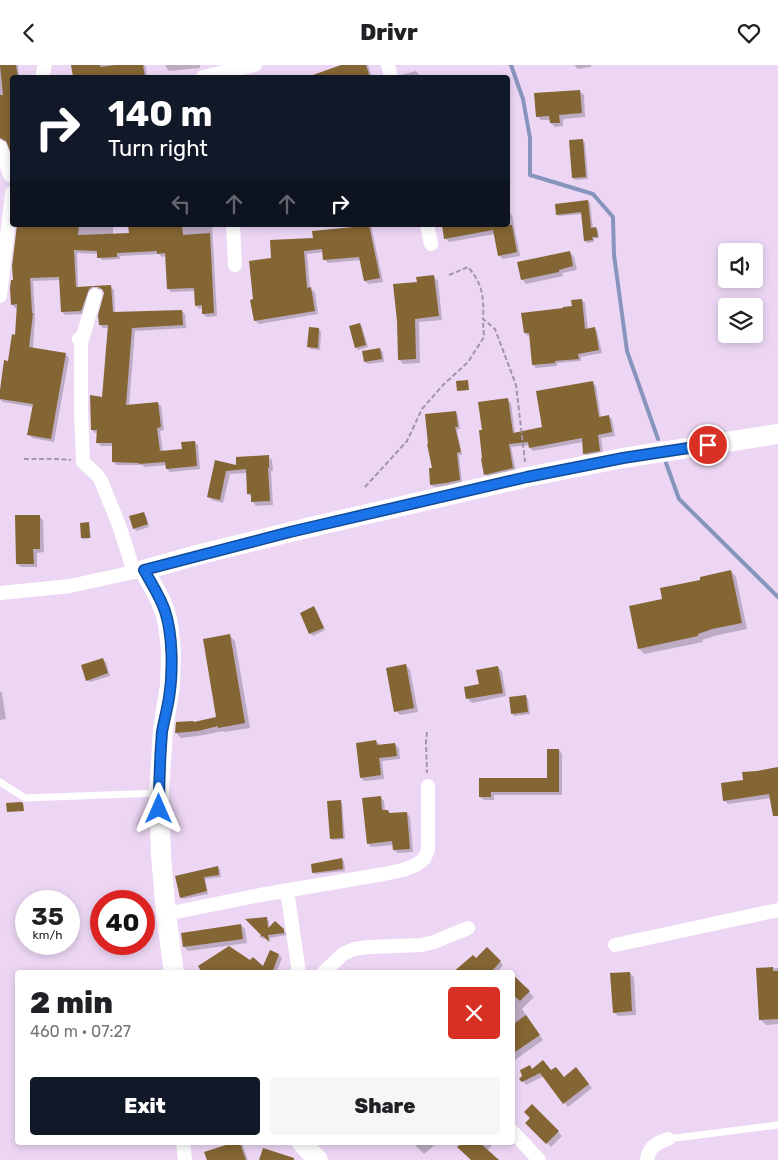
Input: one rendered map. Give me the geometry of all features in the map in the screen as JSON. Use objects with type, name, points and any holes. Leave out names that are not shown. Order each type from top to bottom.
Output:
[{"type":"street","points":[[211,75],[255,65]]},
{"type":"street","points":[[0,147],[7,175]]},
{"type":"street","points":[[0,296],[2,259],[10,206]]},
{"type":"street","points":[[233,227],[235,265]]},
{"type":"street","points":[[427,227],[431,244]]},
{"type":"street","points":[[95,295],[80,341],[83,462],[101,481],[139,571],[161,601],[168,624],[170,685],[163,730],[159,793],[161,855],[166,915],[174,970]]},
{"type":"street","points":[[0,593],[70,586],[139,571],[316,526],[527,477],[623,458],[778,434]]},
{"type":"street","points":[[166,915],[260,895],[384,874],[416,865],[424,859],[428,850],[428,785]]},
{"type":"street","points":[[288,890],[299,970]]},
{"type":"street","points":[[615,945],[778,910]]},
{"type":"street","points":[[326,970],[343,955],[354,949],[422,945],[468,928]]},
{"type":"street","points":[[515,1134],[539,1160]]},
{"type":"street","points":[[647,1160],[655,1144],[668,1139]]},
{"type":"street","points":[[183,1145],[185,1160]]},
{"type":"street","points":[[304,1145],[318,1160]]},
{"type":"lane","points":[[0,781],[25,798],[159,793]]},
{"type":"lane","points":[[668,1139],[778,1125]]},
{"type":"path","points":[[365,487],[407,441],[422,409],[443,385],[468,362],[484,337],[484,297],[476,275],[468,267],[449,275]]},
{"type":"path","points":[[483,319],[495,329],[516,385],[527,477]]},
{"type":"path","points":[[24,459],[59,459],[83,462]]},
{"type":"path","points":[[427,732],[428,785]]},
{"type":"building","points":[[0,65],[16,65],[18,75],[10,75],[10,151],[6,141],[0,138],[0,95],[3,95]]},
{"type":"building","points":[[71,65],[100,65],[100,67],[143,65],[145,75],[73,75]]},
{"type":"building","points":[[341,65],[366,65],[369,75],[313,75]]},
{"type":"building","points":[[580,90],[582,113],[559,115],[560,123],[550,123],[549,116],[536,117],[534,93]]},
{"type":"building","points":[[583,139],[586,177],[572,178],[569,140]]},
{"type":"building","points":[[588,200],[591,228],[596,227],[598,237],[592,237],[593,240],[584,241],[581,212],[556,215],[555,204]]},
{"type":"building","points":[[512,225],[517,252],[498,256],[493,230],[444,239],[442,227],[510,227]]},
{"type":"building","points":[[17,227],[79,227],[78,235],[129,233],[128,227],[182,227],[183,235],[210,233],[214,313],[202,314],[202,305],[195,306],[194,288],[167,289],[165,253],[157,254],[157,251],[117,253],[117,257],[97,258],[97,251],[74,250],[76,287],[111,285],[113,312],[182,310],[183,325],[132,328],[126,405],[158,402],[161,427],[157,428],[160,451],[182,449],[181,442],[195,441],[197,466],[166,469],[165,462],[139,464],[112,462],[112,443],[96,443],[97,430],[91,430],[90,395],[102,397],[108,325],[99,325],[98,315],[104,293],[98,287],[92,287],[89,289],[81,311],[61,312],[59,277],[30,278],[33,313],[29,347],[66,353],[51,439],[27,435],[33,404],[0,399],[4,360],[8,361],[12,334],[15,335],[17,304],[11,305],[12,266]]},
{"type":"building","points":[[369,227],[380,278],[364,281],[359,257],[323,260],[322,249],[304,251],[307,288],[311,287],[315,311],[254,321],[250,300],[253,299],[249,261],[271,258],[270,240],[313,238],[312,231]]},
{"type":"building","points":[[570,251],[573,266],[559,270],[559,272],[521,280],[517,262]]},
{"type":"building","points":[[434,275],[439,316],[415,319],[416,359],[398,360],[397,321],[393,284],[417,282],[416,277]]},
{"type":"building","points":[[582,299],[585,329],[595,327],[599,350],[578,354],[579,359],[532,365],[529,333],[524,333],[521,313],[572,306],[571,300]]},
{"type":"building","points":[[360,323],[366,345],[355,348],[349,326]]},
{"type":"building","points":[[309,327],[319,328],[318,348],[307,347]]},
{"type":"building","points":[[380,348],[382,359],[364,362],[362,351]]},
{"type":"building","points":[[468,380],[469,390],[457,391],[456,381]]},
{"type":"building","points":[[593,381],[599,417],[609,415],[612,432],[598,435],[600,451],[583,454],[582,438],[529,448],[528,442],[509,444],[513,468],[484,475],[479,430],[482,430],[478,402],[508,398],[513,433],[542,427],[536,391]]},
{"type":"building","points":[[456,411],[458,427],[455,427],[461,452],[457,453],[460,480],[430,485],[429,468],[432,468],[427,444],[425,414]]},
{"type":"building","points":[[269,455],[270,501],[251,502],[251,494],[247,494],[246,469],[226,471],[220,500],[207,497],[215,460],[236,465],[236,457]]},
{"type":"building","points":[[144,512],[148,524],[133,529],[129,516]]},
{"type":"building","points":[[15,515],[40,515],[40,549],[33,549],[34,564],[16,564]]},
{"type":"building","points":[[89,522],[90,538],[81,538],[80,523]]},
{"type":"building","points":[[731,570],[742,623],[712,629],[698,634],[698,636],[638,649],[629,606],[662,599],[660,588],[700,580],[700,577]]},
{"type":"building","points":[[314,606],[324,628],[309,634],[300,613]]},
{"type":"building","points":[[230,634],[245,723],[175,733],[176,722],[194,722],[216,717],[203,639]]},
{"type":"building","points":[[103,658],[108,673],[86,681],[81,665]]},
{"type":"building","points":[[406,664],[414,708],[394,712],[386,668]]},
{"type":"building","points":[[498,666],[503,693],[466,699],[464,687],[479,684],[476,670]]},
{"type":"building","points":[[526,695],[528,712],[511,714],[509,697]]},
{"type":"building","points":[[376,740],[377,745],[395,743],[397,756],[379,758],[381,775],[360,778],[356,743]]},
{"type":"building","points":[[547,749],[559,749],[559,792],[491,792],[491,797],[479,797],[479,778],[547,778]]},
{"type":"building","points":[[778,767],[778,816],[773,816],[769,794],[723,801],[721,783],[743,780],[742,772]]},
{"type":"building","points":[[381,796],[382,810],[388,810],[389,813],[407,812],[410,849],[393,850],[392,841],[367,844],[362,798]]},
{"type":"building","points":[[341,800],[343,838],[330,839],[327,801]]},
{"type":"building","points":[[6,803],[23,803],[24,811],[7,812]]},
{"type":"building","points":[[342,858],[343,869],[312,873],[311,864]]},
{"type":"building","points":[[218,866],[219,875],[204,877],[207,891],[180,898],[175,876]]},
{"type":"building","points":[[267,917],[268,928],[275,921],[284,929],[284,933],[268,935],[269,942],[263,936],[260,937],[261,935],[245,919]]},
{"type":"building","points":[[241,924],[243,939],[183,947],[181,933]]},
{"type":"building","points":[[229,946],[250,960],[253,957],[263,966],[270,950],[279,954],[273,970],[200,970],[198,966]]},
{"type":"building","points":[[487,947],[501,961],[493,970],[456,970],[473,955],[476,958]]},
{"type":"building","points":[[773,967],[773,971],[778,971],[778,1019],[759,1020],[756,968]]},
{"type":"building","points":[[630,972],[632,1011],[613,1013],[610,973]]},
{"type":"building","points":[[515,977],[530,991],[520,1001],[515,997]]},
{"type":"building","points":[[526,1015],[540,1035],[515,1052],[515,1023]]},
{"type":"building","points":[[543,1060],[551,1070],[556,1067],[564,1077],[576,1067],[589,1084],[563,1104],[540,1073],[522,1082],[519,1079],[522,1076],[520,1070],[530,1065],[532,1069]]},
{"type":"building","points":[[532,1104],[559,1131],[546,1144],[525,1123],[530,1118],[524,1112]]},
{"type":"building","points":[[226,1145],[241,1145],[246,1160],[207,1160],[204,1152]]},
{"type":"building","points":[[460,1145],[482,1145],[499,1160],[471,1160],[457,1147]]},
{"type":"building","points":[[263,1148],[294,1158],[294,1160],[259,1160]]},
{"type":"waterway","points":[[511,65],[523,99],[530,138],[530,175],[593,194],[613,217],[614,255],[627,351],[658,439]]},
{"type":"waterway","points":[[666,463],[679,499],[778,597]]},
{"type":"route","points":[[159,809],[161,745],[169,698],[171,663],[168,624],[165,612],[144,570],[367,513],[527,477],[587,464],[708,445]]}]
